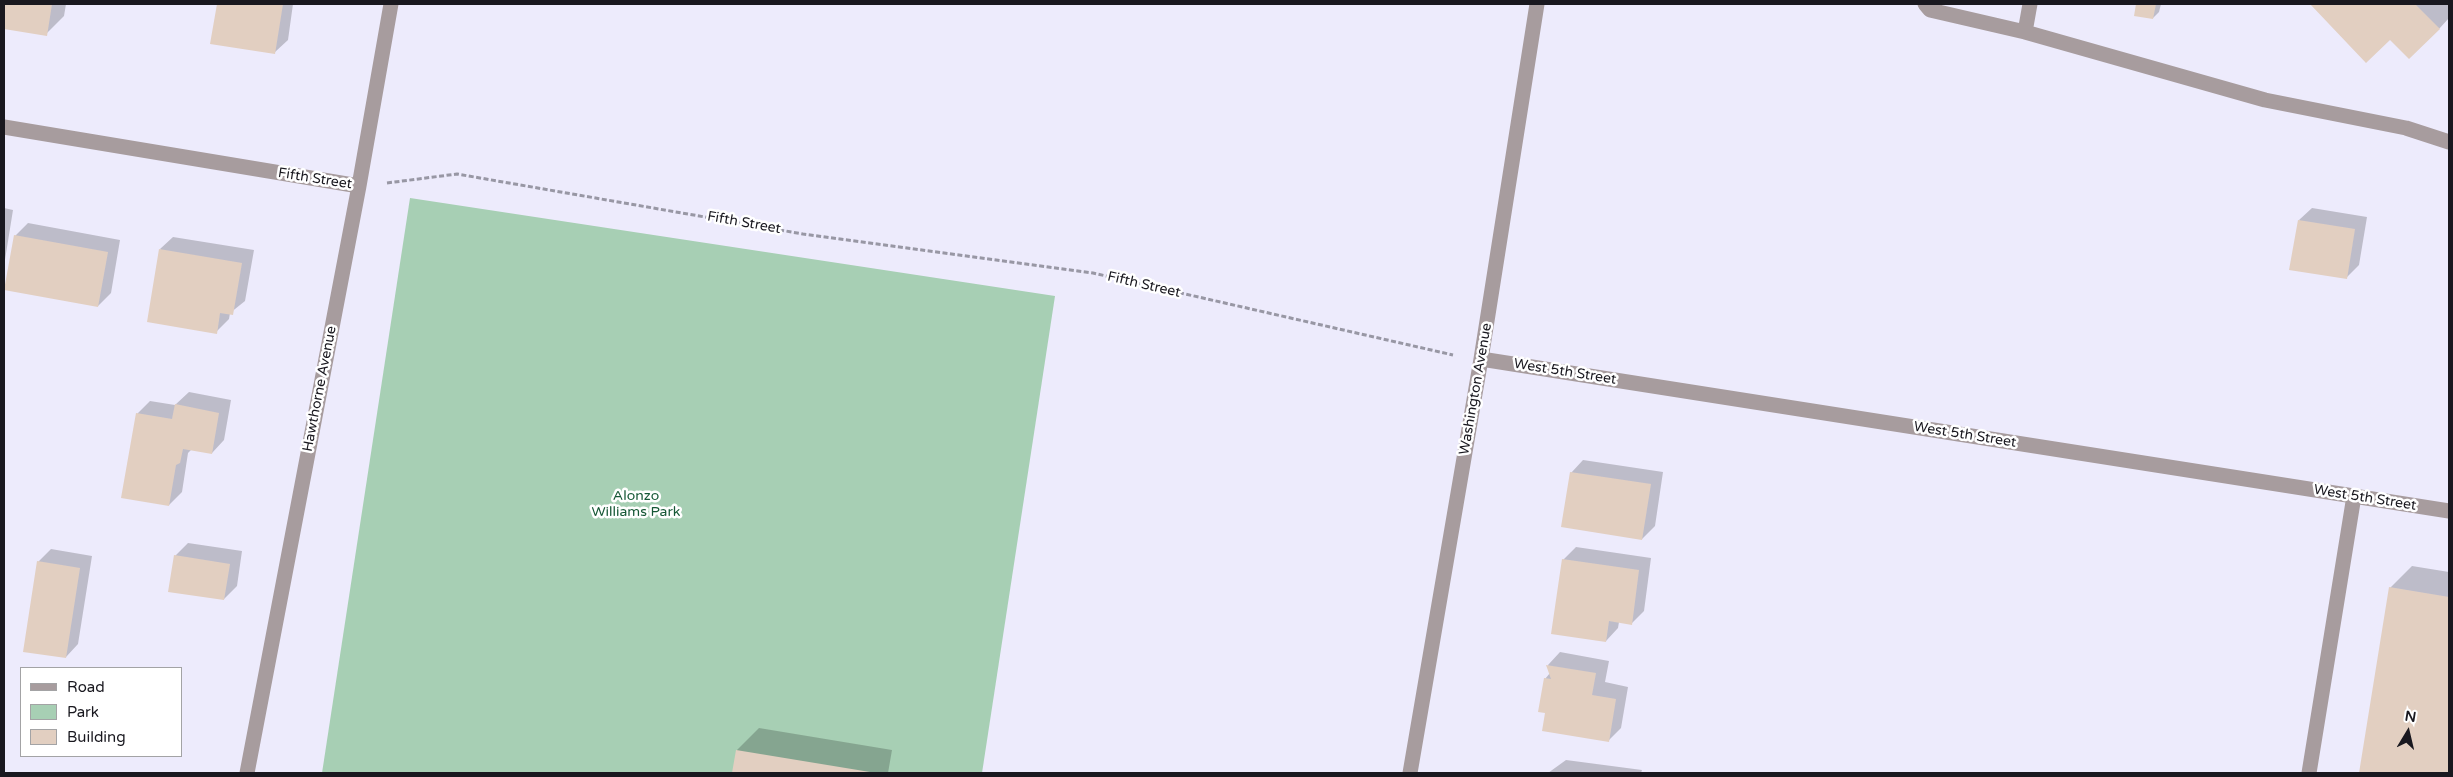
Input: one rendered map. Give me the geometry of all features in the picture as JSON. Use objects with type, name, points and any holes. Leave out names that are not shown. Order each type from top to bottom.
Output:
[{"type":"street","name":"Hawthorne Avenue","points":[[247,773],[359,186],[391,4]]},
{"type":"street","name":"Washington Avenue","points":[[1410,773],[1481,360],[1537,4]]},
{"type":"street","points":[[1925,4],[1930,10],[2025,32],[2265,100],[2406,128],[2449,142]]},
{"type":"street","points":[[2025,32],[2030,4]]},
{"type":"street","name":"Fifth Street","points":[[4,127],[359,186]]},
{"type":"street","name":"West 5th Street","points":[[1481,360],[2449,511]]},
{"type":"street","points":[[2309,773],[2354,496]]},
{"type":"path","name":"Fifth Street","points":[[359,186],[457,174],[803,234],[1093,273],[1481,360]]},
{"type":"green space","name":"Alonzo Williams Park","points":[[410,198],[1055,296],[982,773],[322,773]]},
{"type":"building","points":[[4,4],[52,4],[47,36],[4,29]]},
{"type":"building","points":[[217,4],[283,4],[275,54],[210,44]]},
{"type":"building","points":[[2136,4],[2156,4],[2153,19],[2134,16]]},
{"type":"building","points":[[2310,4],[2415,4],[2440,29],[2409,59],[2390,40],[2366,63]]},
{"type":"building","points":[[2298,220],[2355,229],[2347,279],[2289,270]]},
{"type":"building","points":[[14,235],[108,252],[98,307],[4,290]]},
{"type":"building","points":[[159,249],[242,263],[233,315],[220,313],[217,334],[147,322]]},
{"type":"building","points":[[175,404],[219,413],[212,454],[183,449],[180,463],[176,465],[169,506],[121,498],[136,413],[172,419]]},
{"type":"building","points":[[1570,472],[1651,484],[1642,540],[1561,527]]},
{"type":"building","points":[[174,555],[230,564],[224,600],[168,592]]},
{"type":"building","points":[[1562,559],[1639,570],[1632,625],[1609,621],[1606,642],[1551,634]]},
{"type":"building","points":[[37,561],[80,568],[66,658],[23,652]]},
{"type":"building","points":[[2389,587],[2449,597],[2449,773],[2359,773]]},
{"type":"building","points":[[1546,665],[1596,673],[1592,695],[1616,699],[1609,742],[1542,731],[1545,713],[1538,712],[1544,678],[1551,679]]},
{"type":"building","points":[[736,750],[870,772],[870,773],[732,773]]}]
